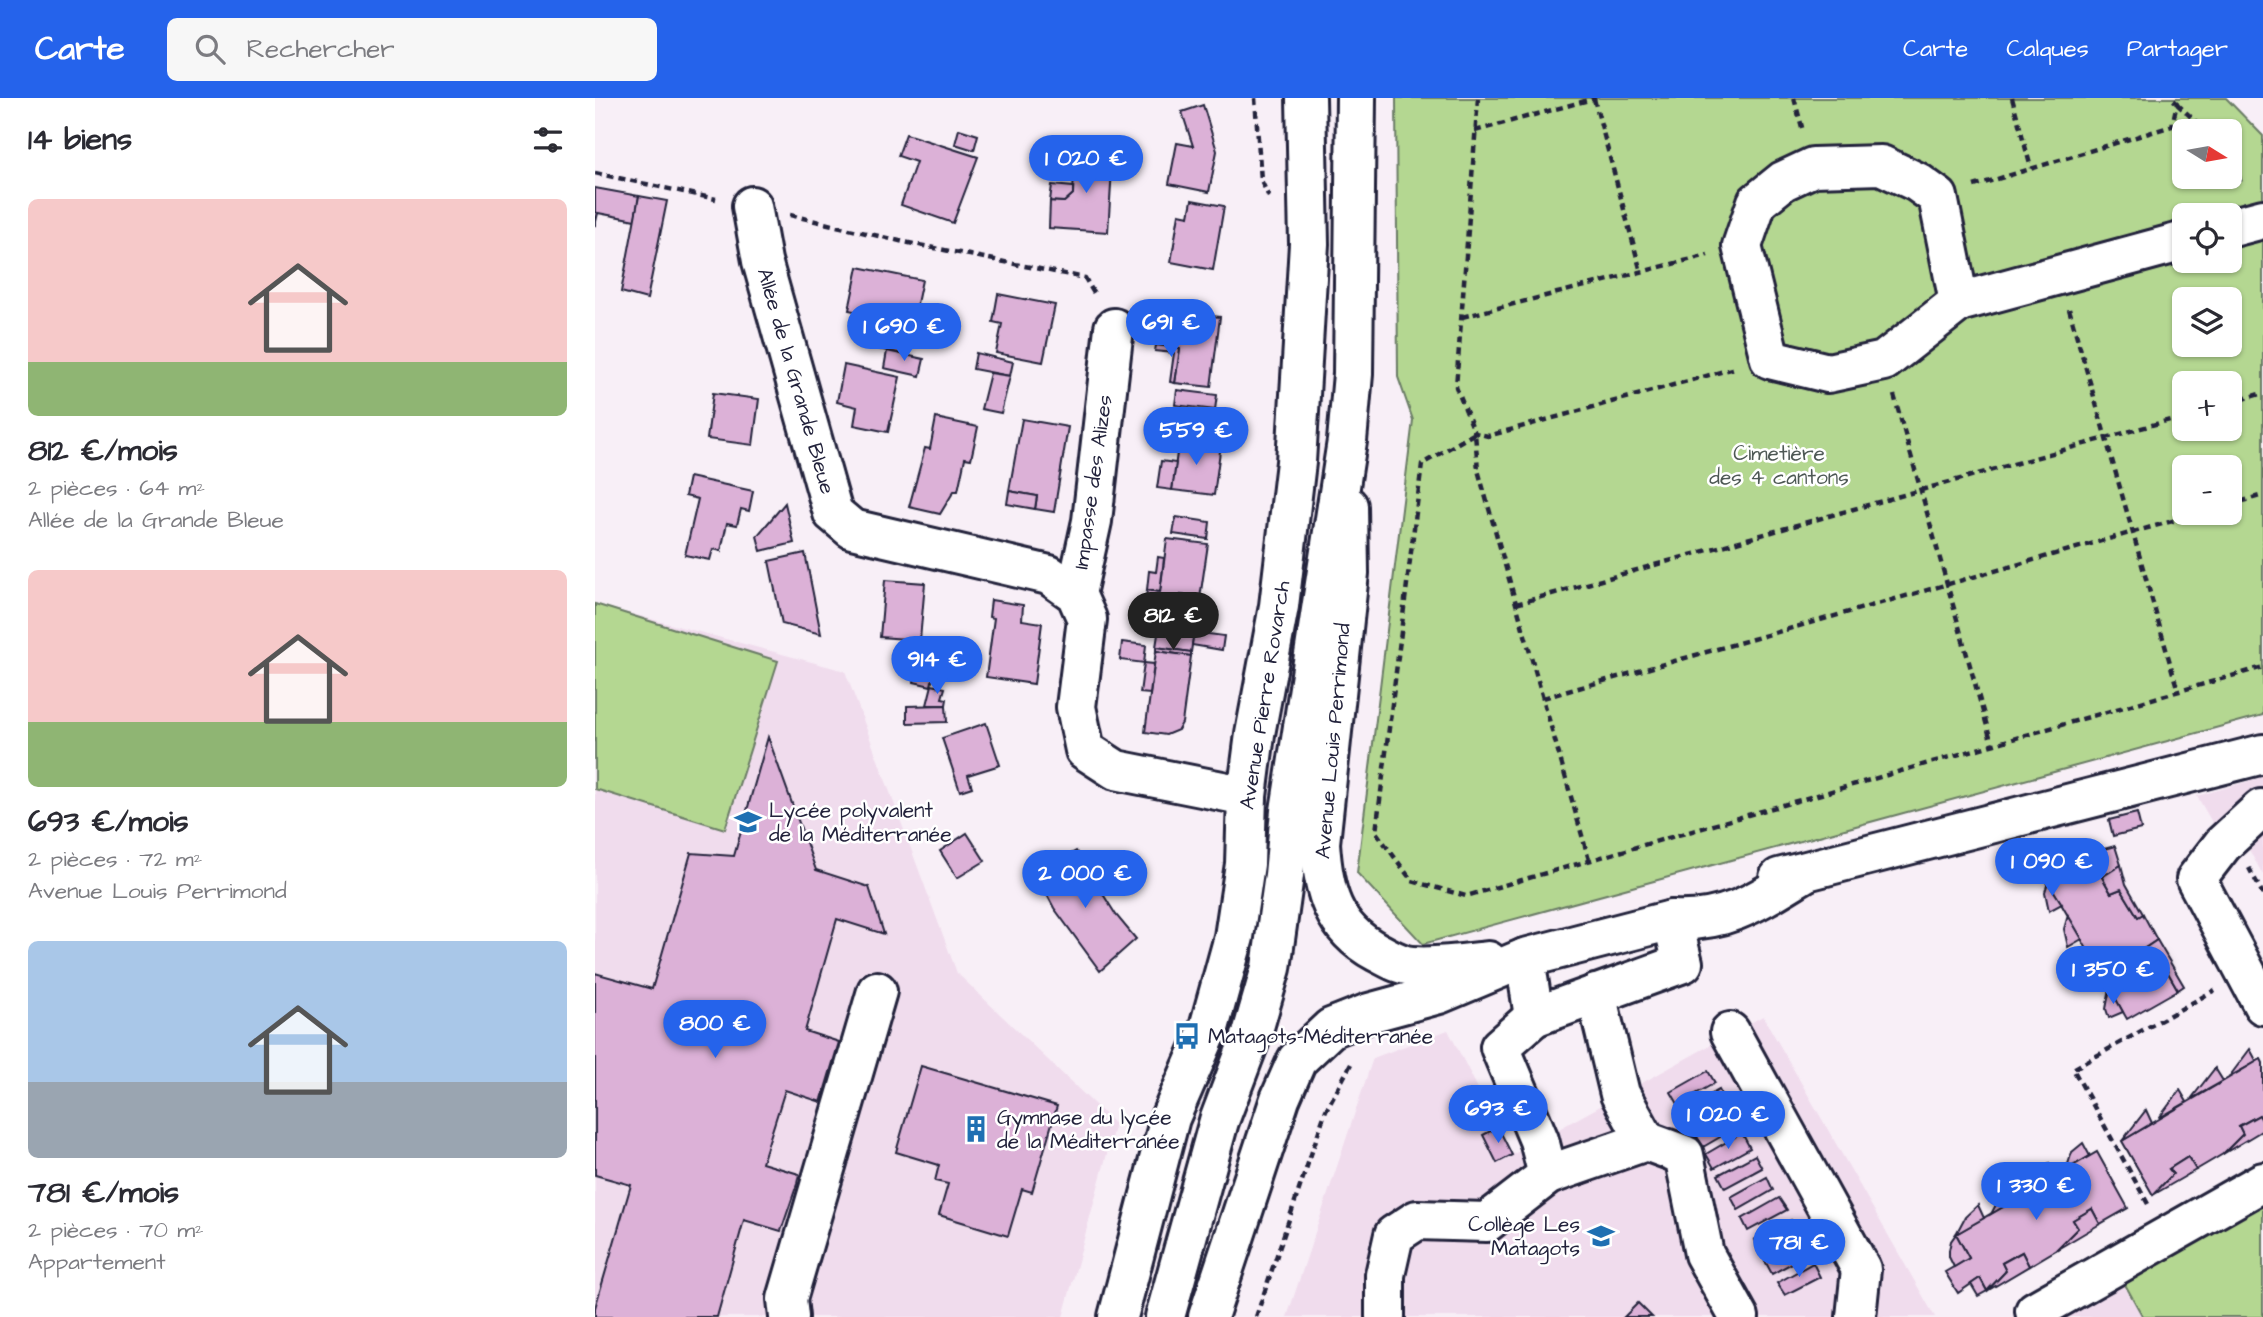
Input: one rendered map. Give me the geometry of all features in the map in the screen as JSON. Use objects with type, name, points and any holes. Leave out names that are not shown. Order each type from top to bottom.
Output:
[{"type":"street","name":"Avenue Pierre Rovarch","points":[[1118,1317],[1170,1118],[1209,1028],[1234,937],[1245,864],[1247,796],[1255,734],[1279,606],[1296,462],[1309,244],[1306,98]]},
{"type":"street","name":"Avenue Pierre Rovarch","points":[[1165,1317],[1219,1121],[1252,1034],[1271,968],[1290,811],[1347,441],[1353,374],[1356,98]]},
{"type":"street","points":[[1959,302],[1938,197],[1917,182],[1881,165],[1813,167],[1783,181],[1758,202],[1742,246],[1770,359],[1828,373],[1884,361],[1959,302],[2172,244]]},
{"type":"street","name":"Allée de la Grande Bleue","points":[[752,206],[762,261],[833,513],[852,529],[1049,576],[1076,594]]},
{"type":"street","points":[[2242,225],[2263,219]]},
{"type":"street","name":"Impasse des Alizes","points":[[1076,594],[1092,521],[1114,328]]},
{"type":"street","name":"Avenue Louis Perrimond","points":[[1347,441],[1349,573],[1320,843],[1322,870],[1332,911],[1345,928],[1370,948],[1396,962],[1411,966],[1525,958]]},
{"type":"street","points":[[1076,594],[1087,619],[1076,707],[1085,750],[1116,770],[1247,796]]},
{"type":"street","points":[[2253,756],[2262,809],[2223,844],[2196,878],[2254,989]]},
{"type":"street","name":"Avenue Louis Perrimond","points":[[1208,1317],[1280,1099],[1297,1059],[1331,1028],[1369,1013],[1439,994],[1525,958],[1672,920],[1690,904],[1711,906],[1743,885],[1805,872],[2253,756]]},
{"type":"street","points":[[1548,1175],[1539,1140],[1500,1047],[1534,1017],[1683,963],[1672,920]]},
{"type":"street","points":[[1525,958],[1534,1017]]},
{"type":"street","points":[[789,1317],[787,1299],[877,991]]},
{"type":"street","points":[[1596,994],[1620,1094],[1646,1141]]},
{"type":"street","points":[[1730,1032],[1861,1269],[1856,1317]]},
{"type":"street","points":[[1385,1317],[1385,1275],[1394,1235],[1417,1220],[1487,1222],[1548,1175],[1646,1141],[1684,1155],[1703,1254],[1739,1317]]},
{"type":"street","points":[[2035,1311],[2263,1182]]},
{"type":"path","points":[[1255,98],[1261,180],[1272,203]]},
{"type":"path","points":[[1478,98],[1456,387],[1475,433],[1478,470],[1589,860]]},
{"type":"path","points":[[1475,131],[1595,98],[1641,272]]},
{"type":"path","points":[[2012,98],[2031,168]]},
{"type":"path","points":[[2171,98],[2194,119]]},
{"type":"path","points":[[1938,197],[2172,125],[2177,103]]},
{"type":"path","points":[[595,173],[904,242],[1085,278],[1114,328]]},
{"type":"path","points":[[1461,318],[1742,246]]},
{"type":"path","points":[[2060,275],[2178,691]]},
{"type":"path","points":[[1770,359],[1488,436],[1475,433],[1422,464],[1376,832],[1412,881],[1465,896],[2263,667]]},
{"type":"path","points":[[1884,361],[1992,745]]},
{"type":"path","points":[[2242,399],[2263,393]]},
{"type":"path","points":[[1516,604],[2172,419]]},
{"type":"path","points":[[2242,501],[2263,495]]},
{"type":"path","points":[[1543,698],[2172,521]]},
{"type":"path","points":[[2166,1237],[2073,1069],[2254,989]]},
{"type":"path","points":[[1256,1317],[1326,1110],[1356,1054]]},
{"type":"shaded area","name":"Lycée polyvalent de la Méditerranée","points":[[595,604],[845,671],[957,973],[1115,1124],[1063,1317],[595,1317]]},
{"type":"shaded area","points":[[2263,777],[2263,875],[2247,846],[2230,854],[2197,796]]},
{"type":"shaded area","name":"Collège Les Matagots","points":[[1763,1016],[1935,1317],[1287,1317],[1373,1058],[1448,1030],[1512,1155]]},
{"type":"shaded area","points":[[2122,1279],[2143,1317],[2059,1317]]},
{"type":"green space","name":"Cimetière des 4 cantons","points":[[1396,98],[2226,98],[2263,136],[2263,715],[1423,944],[1357,873],[1413,420],[1398,377]]},
{"type":"green space","points":[[595,604],[778,661],[725,829],[595,789]]},
{"type":"green space","points":[[2263,1205],[2263,1317],[2143,1317],[2122,1279]]},
{"type":"building","points":[[1203,105],[1217,151],[1209,192],[1169,184],[1177,143],[1193,146],[1182,112]]},
{"type":"building","points":[[959,129],[978,135],[974,150],[955,144]]},
{"type":"building","points":[[906,134],[978,157],[953,223],[901,205],[916,162],[898,156]]},
{"type":"building","points":[[1075,151],[1113,153],[1108,232],[1049,228],[1050,201],[1064,202],[1073,194]]},
{"type":"building","points":[[1052,185],[1073,187],[1073,194],[1064,202],[1050,201]]},
{"type":"building","points":[[595,188],[639,196],[635,220],[598,213],[595,226]]},
{"type":"building","points":[[639,196],[667,201],[647,299],[621,292]]},
{"type":"building","points":[[1192,200],[1224,206],[1213,270],[1171,262],[1179,214],[1189,216]]},
{"type":"building","points":[[858,267],[922,280],[915,313],[894,308],[892,319],[849,310]]},
{"type":"building","points":[[998,294],[1055,305],[1043,362],[996,353],[1002,324],[993,322]]},
{"type":"building","points":[[1160,310],[1220,317],[1211,387],[1175,383],[1180,348],[1156,345]]},
{"type":"building","points":[[872,329],[912,337],[908,355],[868,347]]},
{"type":"building","points":[[1156,345],[1180,348],[1175,383],[1170,382],[1174,353],[1155,351]]},
{"type":"building","points":[[887,351],[924,359],[920,376],[884,368]]},
{"type":"building","points":[[976,353],[1013,362],[1010,376],[973,369]]},
{"type":"building","points":[[844,365],[900,377],[888,432],[854,425],[857,407],[837,402]]},
{"type":"building","points":[[990,373],[1010,376],[1001,413],[981,409]]},
{"type":"building","points":[[1177,390],[1217,395],[1215,410],[1175,405]]},
{"type":"building","points":[[713,393],[759,399],[753,445],[707,439]]},
{"type":"building","points":[[936,418],[978,427],[971,459],[965,458],[958,491],[954,491],[940,514],[909,507],[925,448],[930,449]]},
{"type":"building","points":[[1022,419],[1068,427],[1054,512],[1035,509],[1037,496],[1009,491]]},
{"type":"building","points":[[1179,438],[1221,444],[1214,495],[1172,490]]},
{"type":"building","points":[[1161,461],[1176,463],[1172,490],[1157,488]]},
{"type":"building","points":[[689,477],[753,491],[749,511],[741,509],[737,525],[727,523],[721,551],[713,549],[710,560],[685,555],[698,499],[685,496]]},
{"type":"building","points":[[1009,491],[1037,496],[1035,509],[1007,504]]},
{"type":"building","points":[[785,503],[794,543],[761,551],[757,536]]},
{"type":"building","points":[[1176,517],[1210,522],[1208,539],[1173,534]]},
{"type":"building","points":[[1167,539],[1208,544],[1200,598],[1181,595],[1179,612],[1145,607],[1147,590],[1160,592]]},
{"type":"building","points":[[805,553],[821,634],[782,624],[769,561]]},
{"type":"building","points":[[1158,557],[1164,558],[1160,592],[1147,590],[1149,571],[1156,572]]},
{"type":"building","points":[[885,580],[925,583],[920,640],[880,637]]},
{"type":"building","points":[[991,600],[1023,605],[1022,620],[1042,623],[1034,684],[986,677],[994,618],[989,617]]},
{"type":"building","points":[[1159,628],[1194,632],[1191,652],[1156,647]]},
{"type":"building","points":[[1194,632],[1224,636],[1222,650],[1192,645]]},
{"type":"building","points":[[1122,642],[1146,645],[1144,663],[1120,660]]},
{"type":"building","points":[[1156,647],[1191,652],[1191,656],[1156,651]]},
{"type":"building","points":[[1156,651],[1191,656],[1182,723],[1178,730],[1166,735],[1145,732]]},
{"type":"building","points":[[918,658],[936,662],[931,686],[914,682]]},
{"type":"building","points":[[1144,663],[1154,664],[1150,694],[1140,693]]},
{"type":"building","points":[[932,685],[945,688],[942,698],[947,699],[946,705],[927,705]]},
{"type":"building","points":[[946,705],[947,722],[907,723],[907,706]]},
{"type":"building","points":[[986,723],[1000,765],[968,775],[972,787],[960,791],[942,738]]},
{"type":"building","points":[[768,737],[816,870],[869,887],[884,934],[837,919],[805,1031],[839,1042],[822,1099],[821,1102],[785,1090],[762,1163],[799,1174],[797,1184],[781,1231],[744,1220],[717,1317],[595,1317],[595,1308],[631,1185],[595,1175],[595,973],[652,989],[691,853],[734,856]]},
{"type":"building","points":[[2137,813],[2141,829],[2113,836],[2109,820]]},
{"type":"building","points":[[967,833],[985,861],[957,878],[940,851]]},
{"type":"building","points":[[2115,846],[2121,865],[2102,877],[2111,893],[2121,889],[2138,917],[2143,914],[2157,940],[2142,950],[2152,967],[2162,962],[2178,990],[2127,1019],[2044,874],[2042,866]]},
{"type":"building","points":[[1076,851],[1116,915],[1136,939],[1100,971],[1054,908],[1036,874]]},
{"type":"building","points":[[2121,865],[2126,884],[2143,914],[2138,917],[2121,889],[2111,893],[2102,877]]},
{"type":"building","points":[[2048,882],[2062,904],[2049,911],[2045,892]]},
{"type":"building","points":[[2068,915],[2082,939],[2068,947],[2064,929]]},
{"type":"building","points":[[2157,940],[2184,986],[2178,990],[2162,962],[2152,967],[2142,950]]},
{"type":"building","points":[[2089,951],[2103,974],[2088,982],[2086,973]]},
{"type":"building","points":[[2110,988],[2123,1012],[2109,1018],[2106,1009]]},
{"type":"building","points":[[2250,1049],[2257,1062],[2229,1077]]},
{"type":"building","points":[[2261,1059],[2263,1122],[2259,1115],[2239,1126],[2243,1134],[2223,1154],[2196,1170],[2188,1157],[2169,1169],[2173,1174],[2153,1195],[2122,1141]]},
{"type":"building","name":"Gymnase du lycée de la Méditerranée","points":[[921,1066],[1057,1106],[1032,1192],[1022,1189],[1008,1236],[939,1215],[948,1184],[935,1181],[939,1165],[896,1152]]},
{"type":"building","points":[[2215,1068],[2223,1081],[2191,1099]]},
{"type":"building","points":[[1708,1071],[1715,1083],[1678,1104],[1671,1092]]},
{"type":"building","points":[[1719,1090],[1727,1105],[1690,1125],[1682,1111]]},
{"type":"building","points":[[2180,1090],[2187,1102],[2159,1118]]},
{"type":"building","points":[[2146,1110],[2152,1123],[2122,1141]]},
{"type":"building","points":[[1732,1112],[1739,1126],[1703,1147],[1695,1133]]},
{"type":"building","points":[[2259,1115],[2263,1130],[2223,1154],[2243,1134],[2239,1126]]},
{"type":"building","points":[[1498,1127],[1512,1155],[1497,1163],[1483,1135]]},
{"type":"building","points":[[1742,1133],[1750,1148],[1714,1168],[1706,1154]]},
{"type":"building","points":[[2083,1143],[2090,1156],[2066,1170],[2072,1152]]},
{"type":"building","points":[[2097,1152],[2128,1208],[2100,1224],[2092,1209],[2073,1220],[2078,1228],[2056,1250],[2029,1266],[2022,1252],[2002,1263],[2006,1271],[1987,1291],[1980,1278],[1958,1293],[1945,1272],[1969,1258],[1956,1234]]},
{"type":"building","points":[[1755,1155],[1762,1168],[1725,1188],[1718,1175]]},
{"type":"building","points":[[2188,1157],[2196,1170],[2153,1195],[2173,1174],[2169,1169]]},
{"type":"building","points":[[2049,1163],[2056,1176],[2030,1191],[2038,1173]]},
{"type":"building","points":[[1767,1177],[1773,1190],[1738,1210],[1731,1197]]},
{"type":"building","points":[[2014,1184],[2020,1197],[1991,1214],[2004,1190]]},
{"type":"building","points":[[1779,1198],[1787,1210],[1748,1231],[1742,1219]]},
{"type":"building","points":[[1978,1205],[1984,1218],[1956,1234],[1965,1217]]},
{"type":"building","points":[[2092,1209],[2100,1224],[2056,1250],[2078,1228],[2073,1220]]},
{"type":"building","points":[[1791,1220],[1797,1232],[1761,1253],[1754,1240]]},
{"type":"building","points":[[1956,1234],[1969,1258],[1954,1267],[1949,1250]]},
{"type":"building","points":[[1802,1241],[1809,1254],[1772,1274],[1765,1261]]},
{"type":"building","points":[[2022,1252],[2029,1266],[1987,1291],[2006,1271],[2002,1263]]},
{"type":"building","points":[[1813,1263],[1820,1277],[1785,1295],[1777,1283]]},
{"type":"building","points":[[1980,1278],[1987,1291],[1978,1296],[1971,1284]]},
{"type":"building","points":[[1638,1303],[1652,1317],[1624,1317]]},
{"type":"place","name":"Lycée polyvalent de la Méditerranée","points":[[748,822]]},
{"type":"place","name":"Matagots-Méditerranée","points":[[1187,1036]]},
{"type":"place","name":"Gymnase du lycée de la Méditerranée","points":[[976,1129]]},
{"type":"place","name":"Collège Les Matagots","points":[[1601,1236]]}]
